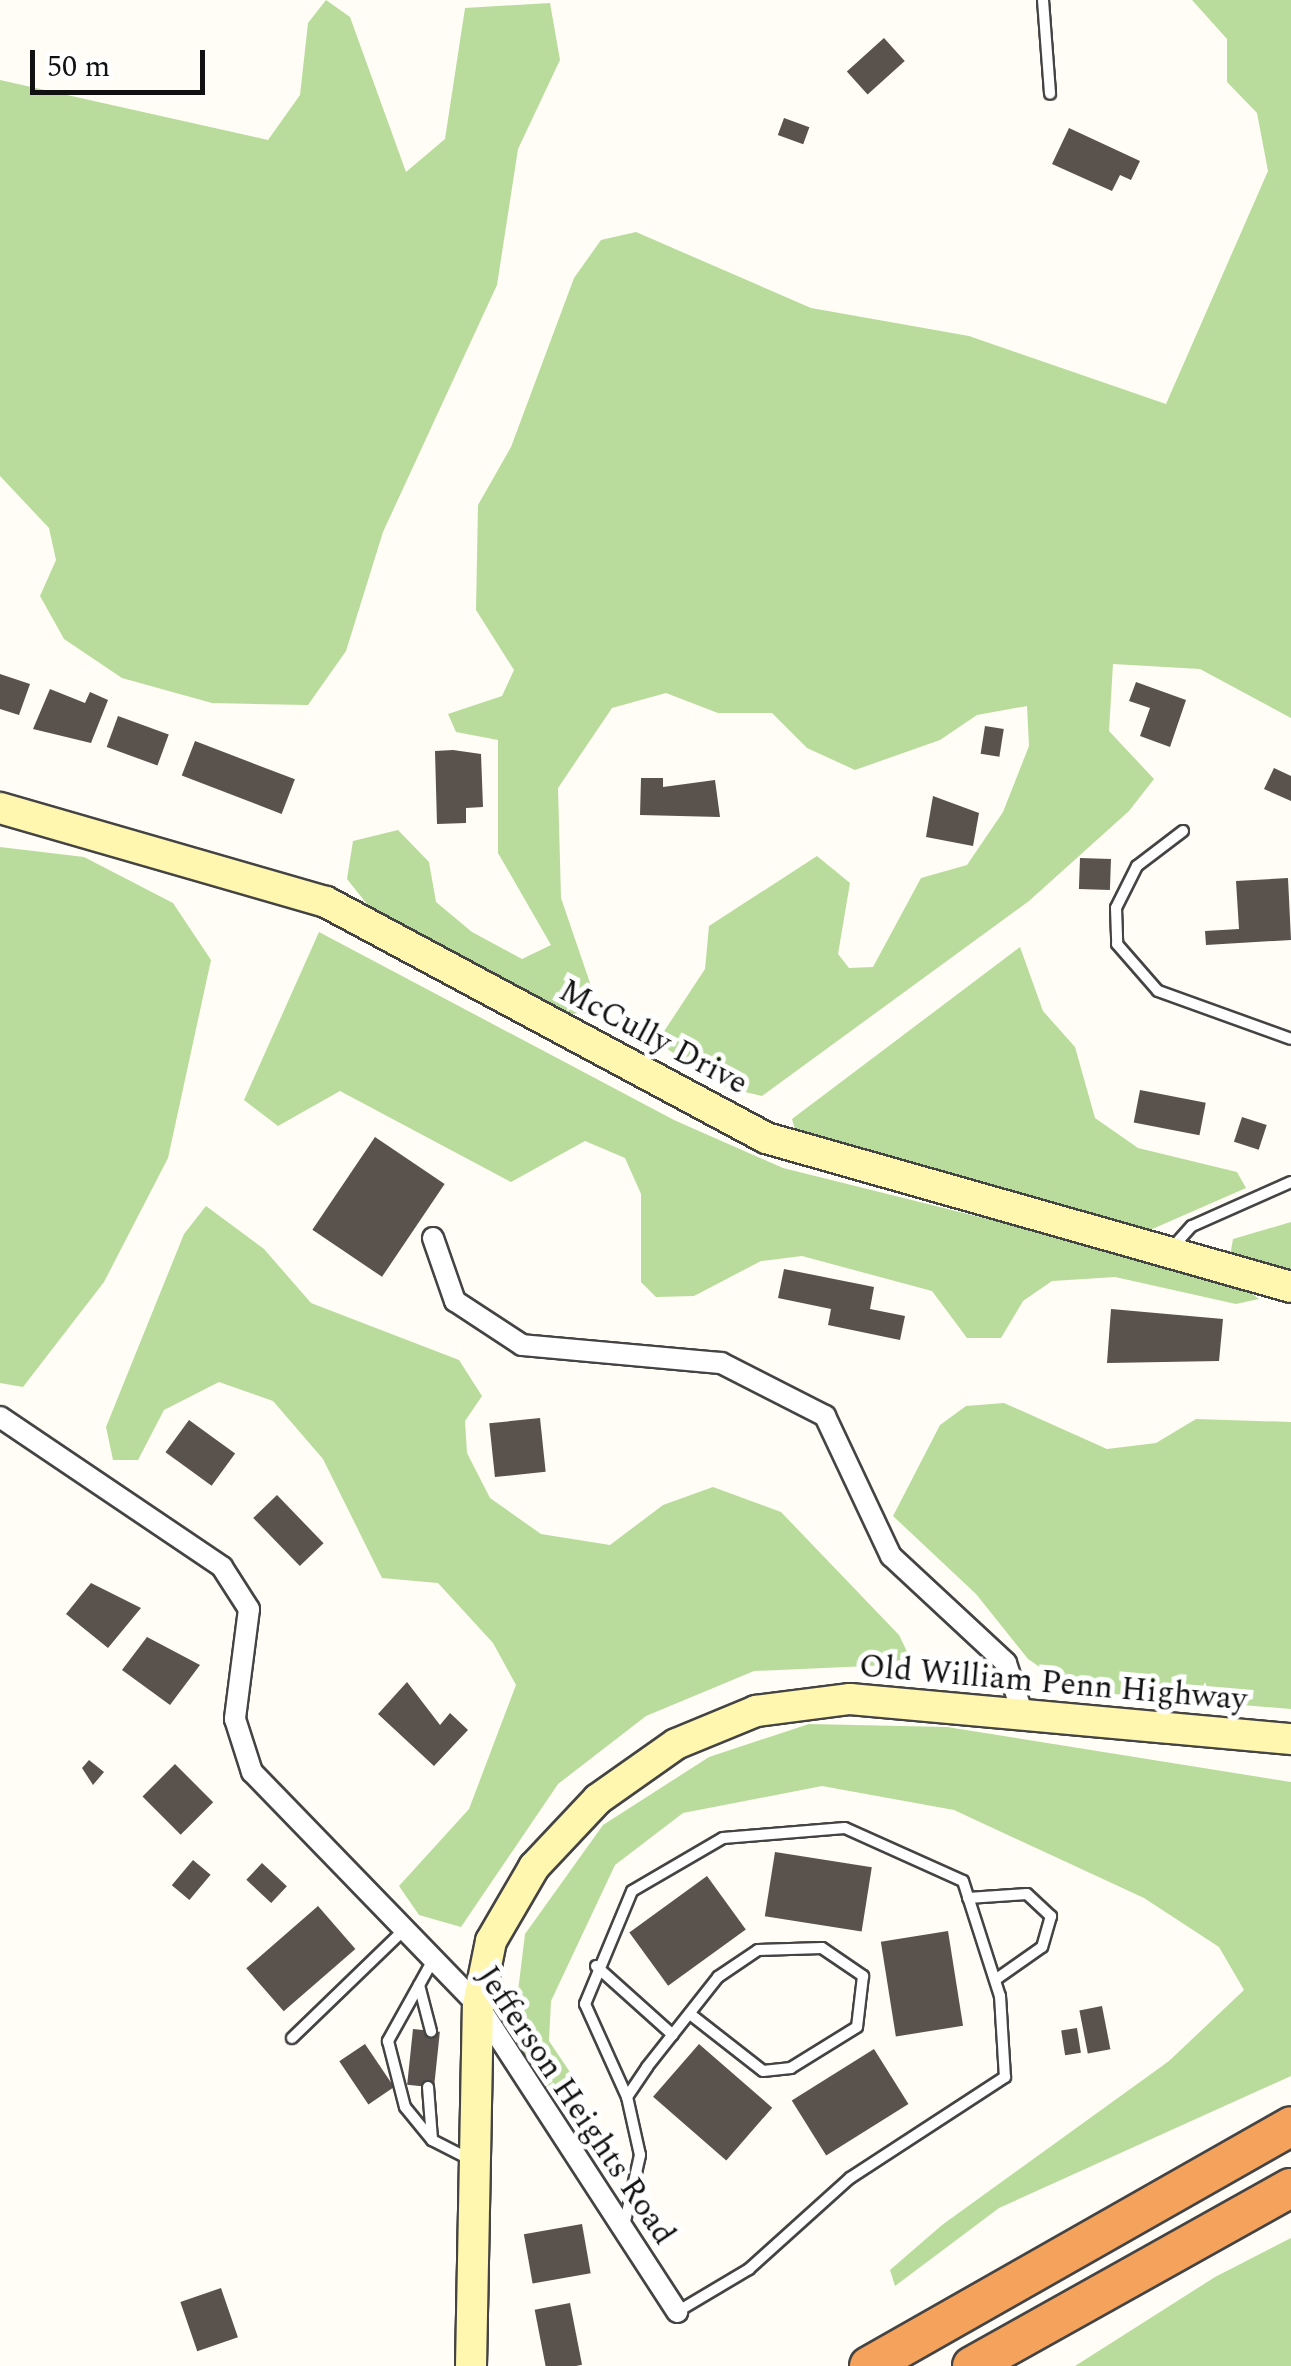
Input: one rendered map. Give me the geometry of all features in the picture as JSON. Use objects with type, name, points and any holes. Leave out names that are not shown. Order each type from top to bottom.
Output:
[{"type":"highway","points":[[869,2366],[1291,2126]]},
{"type":"highway","points":[[972,2366],[1291,2188]]},
{"type":"street","name":"McCully Drive","points":[[0,808],[326,902],[766,1138],[1171,1250],[1291,1288]]},
{"type":"street","points":[[433,1238],[456,1301],[522,1345],[721,1363],[825,1416],[891,1556],[1006,1663],[1024,1718]]},
{"type":"street","name":"Jefferson Heights Road","points":[[0,1417],[222,1567],[249,1609],[235,1718],[252,1772],[478,2005],[677,2312]]},
{"type":"street","name":"Old William Penn Highway","points":[[471,2366],[478,2005],[491,1942],[534,1867],[598,1800],[676,1744],[756,1711],[850,1699],[1291,1740]]},
{"type":"lane","points":[[1043,0],[1050,94]]},
{"type":"lane","points":[[1183,831],[1131,876],[1116,908],[1117,944],[1158,992],[1291,1039]]},
{"type":"lane","points":[[1171,1250],[1192,1226],[1291,1182]]},
{"type":"lane","points":[[624,2226],[640,2155],[627,2097],[585,2004],[596,1966],[632,1891],[723,1838],[845,1828],[962,1881],[995,1980],[1005,2078],[850,2178],[749,2268],[677,2312]]},
{"type":"lane","points":[[968,1898],[1027,1894],[1051,1916],[1042,1947],[995,1980]]},
{"type":"lane","points":[[292,2038],[405,1930]]},
{"type":"lane","points":[[627,2097],[718,1977],[758,1950],[822,1948],[863,1976],[857,2027],[792,2068],[763,2071],[690,2014]]},
{"type":"lane","points":[[434,1959],[388,2040],[404,2107],[432,2140],[475,2162]]},
{"type":"lane","points":[[596,1966],[673,2035]]},
{"type":"lane","points":[[419,1985],[431,2031]]},
{"type":"lane","points":[[428,2087],[432,2140]]},
{"type":"green space","points":[[326,0],[350,17],[406,172],[445,139],[465,8],[550,3],[560,60],[518,149],[497,285],[383,532],[346,651],[308,705],[212,703],[122,678],[64,639],[40,596],[56,560],[49,528],[0,476],[0,80],[268,140],[300,95],[308,23]]},
{"type":"green space","points":[[1192,0],[1291,0],[1291,718],[1200,669],[1113,664],[1109,731],[1154,779],[1129,811],[1029,901],[762,1096],[724,1087],[657,1042],[705,969],[709,926],[817,856],[850,883],[838,954],[849,968],[873,967],[921,878],[967,865],[1003,812],[1029,746],[1027,706],[977,715],[940,740],[855,770],[807,748],[772,713],[718,713],[666,693],[612,708],[558,788],[561,898],[590,983],[579,1013],[558,1017],[367,904],[347,879],[353,841],[398,830],[429,862],[436,902],[472,932],[522,959],[551,945],[498,853],[498,740],[456,732],[448,714],[502,696],[514,670],[476,610],[478,505],[511,447],[574,278],[601,240],[636,232],[811,308],[969,336],[1166,404],[1268,171],[1257,113],[1227,82],[1227,39]]},
{"type":"green space","points":[[0,847],[84,857],[173,903],[211,960],[168,1158],[104,1282],[23,1387],[0,1383]]},
{"type":"green space","points":[[319,932],[674,1120],[783,1168],[1233,1280],[1259,1299],[1236,1304],[1115,1277],[1052,1281],[1023,1301],[1001,1338],[967,1338],[932,1291],[802,1256],[761,1261],[694,1296],[656,1297],[641,1282],[641,1194],[625,1158],[585,1141],[511,1182],[340,1091],[278,1126],[244,1100]]},
{"type":"green space","points":[[1020,947],[1043,1011],[1075,1047],[1095,1118],[1138,1148],[1237,1172],[1246,1188],[1150,1230],[796,1133],[792,1119]]},
{"type":"green space","points":[[206,1206],[264,1249],[311,1303],[459,1360],[482,1396],[465,1421],[467,1453],[490,1498],[541,1534],[610,1545],[663,1505],[713,1487],[781,1512],[899,1635],[913,1664],[754,1671],[646,1716],[558,1784],[461,1927],[419,1915],[399,1886],[469,1809],[516,1685],[493,1643],[438,1583],[382,1578],[323,1459],[273,1401],[219,1382],[164,1410],[138,1460],[113,1460],[106,1427],[184,1234]]},
{"type":"green space","points":[[1291,1222],[1291,1269],[1230,1256],[1233,1239]]},
{"type":"green space","points":[[1004,1403],[1107,1449],[1156,1443],[1196,1419],[1291,1422],[1291,1709],[1075,1691],[1028,1659],[976,1594],[893,1516],[940,1425],[966,1406]]},
{"type":"green space","points":[[809,1724],[947,1727],[1291,1782],[1291,2076],[999,2208],[895,2286],[890,2270],[942,2225],[1169,2061],[1244,1990],[1219,1947],[1144,1898],[954,1810],[822,1786],[683,1813],[615,1865],[551,2001],[549,2041],[580,2087],[578,2112],[556,2096],[512,2040],[525,1934],[603,1825],[709,1757]]},
{"type":"green space","points":[[1291,2238],[1291,2366],[1075,2366],[1215,2277]]},
{"type":"building","points":[[884,38],[905,61],[868,94],[847,71]]},
{"type":"building","points":[[784,118],[809,127],[803,144],[778,135]]},
{"type":"building","points":[[1069,128],[1140,161],[1131,180],[1120,175],[1112,191],[1052,164]]},
{"type":"building","points":[[0,674],[30,684],[19,715],[0,709]]},
{"type":"building","points":[[1136,682],[1186,700],[1170,747],[1140,736],[1150,708],[1129,701]]},
{"type":"building","points":[[50,689],[85,703],[90,692],[108,700],[91,743],[33,729]]},
{"type":"building","points":[[118,716],[169,734],[157,765],[107,747]]},
{"type":"building","points":[[985,726],[1004,729],[999,757],[981,754]]},
{"type":"building","points":[[195,741],[295,779],[282,814],[182,776]]},
{"type":"building","points":[[435,751],[481,754],[483,807],[466,808],[466,823],[437,824]]},
{"type":"building","points":[[1274,768],[1291,776],[1291,801],[1264,789]]},
{"type":"building","points":[[641,778],[663,778],[663,787],[715,780],[720,817],[640,815]]},
{"type":"building","points":[[933,796],[979,813],[973,846],[926,837]]},
{"type":"building","points":[[1080,858],[1111,859],[1110,890],[1079,889]]},
{"type":"building","points":[[1288,878],[1291,940],[1206,945],[1205,931],[1239,929],[1236,881]]},
{"type":"building","points":[[1140,1090],[1206,1103],[1199,1135],[1134,1122]]},
{"type":"building","points":[[1242,1117],[1267,1125],[1259,1150],[1234,1142]]},
{"type":"building","points":[[375,1137],[445,1184],[382,1277],[312,1230]]},
{"type":"building","points":[[784,1269],[874,1287],[870,1309],[905,1316],[900,1340],[828,1325],[831,1309],[778,1298]]},
{"type":"building","points":[[1111,1309],[1223,1319],[1219,1361],[1107,1363]]},
{"type":"building","points":[[540,1418],[546,1472],[495,1477],[489,1423]]},
{"type":"building","points":[[189,1420],[235,1454],[212,1486],[165,1452]]},
{"type":"building","points":[[277,1495],[324,1543],[300,1566],[253,1518]]},
{"type":"building","points":[[91,1583],[141,1608],[108,1648],[66,1614]]},
{"type":"building","points":[[147,1637],[200,1665],[170,1705],[122,1670]]},
{"type":"building","points":[[407,1682],[440,1725],[450,1713],[468,1730],[434,1766],[378,1714]]},
{"type":"building","points":[[89,1760],[104,1772],[93,1785],[82,1768]]},
{"type":"building","points":[[175,1764],[213,1802],[181,1835],[142,1797]]},
{"type":"building","points":[[775,1852],[872,1867],[862,1932],[765,1916]]},
{"type":"building","points":[[193,1860],[211,1875],[189,1900],[172,1885]]},
{"type":"building","points":[[262,1863],[287,1886],[271,1903],[246,1880]]},
{"type":"building","points":[[707,1876],[746,1929],[668,1986],[629,1932]]},
{"type":"building","points":[[318,1906],[355,1949],[284,2011],[246,1968]]},
{"type":"building","points":[[948,1931],[963,2026],[896,2036],[881,1942]]},
{"type":"building","points":[[1102,2006],[1110,2049],[1088,2054],[1079,2010]]},
{"type":"building","points":[[1077,2028],[1081,2053],[1065,2055],[1061,2031]]},
{"type":"building","points":[[413,2029],[440,2032],[434,2088],[407,2085]]},
{"type":"building","points":[[365,2044],[394,2087],[368,2104],[339,2061]]},
{"type":"building","points":[[699,2044],[772,2108],[726,2160],[653,2097]]},
{"type":"building","points":[[874,2049],[908,2104],[826,2156],[792,2100]]},
{"type":"building","points":[[582,2224],[591,2273],[533,2283],[524,2234]]},
{"type":"building","points":[[221,2288],[238,2337],[197,2351],[180,2302]]},
{"type":"building","points":[[570,2303],[582,2365],[546,2366],[535,2310]]}]
